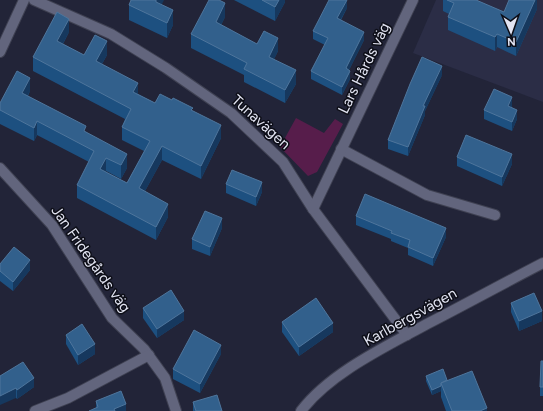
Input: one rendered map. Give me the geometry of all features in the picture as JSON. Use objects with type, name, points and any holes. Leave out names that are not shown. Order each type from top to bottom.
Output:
[{"type":"street","points":[[0,52],[24,0]]},
{"type":"street","name":"Tunavägen","points":[[34,0],[110,34],[166,68],[231,113],[283,162],[314,209],[407,335]]},
{"type":"street","name":"Lars Hårds väg","points":[[314,209],[341,148],[413,0]]},
{"type":"street","points":[[341,148],[427,195],[495,216]]},
{"type":"street","name":"Jan Fridegårds väg","points":[[0,168],[52,225],[112,318],[144,349],[166,378],[176,411]]},
{"type":"street","name":"Karlbergsvägen","points":[[300,411],[309,400],[341,373],[407,335],[543,263]]},
{"type":"street","points":[[35,411],[68,398],[149,356]]},
{"type":"shaded area","points":[[436,0],[543,0],[543,102],[413,53]]},
{"type":"shaded area","points":[[296,118],[324,133],[335,119],[343,124],[317,172],[308,176],[280,147]]},
{"type":"building","points":[[131,0],[156,0],[156,2],[173,10],[167,23],[129,5]]},
{"type":"building","points":[[209,0],[219,0],[225,3],[216,22],[257,44],[264,31],[278,38],[269,57],[296,70],[285,90],[244,69],[247,63],[191,34]]},
{"type":"building","points":[[262,0],[279,0],[275,7]]},
{"type":"building","points":[[329,0],[347,0],[337,18],[364,32],[346,68],[350,71],[342,87],[311,71],[328,38],[313,31]]},
{"type":"building","points":[[447,0],[476,0],[504,12],[509,0],[535,0],[516,42],[497,34],[495,37],[448,17],[454,3]]},
{"type":"building","points":[[57,12],[69,19],[57,41],[84,55],[95,35],[107,41],[96,61],[138,83],[133,92],[155,103],[160,94],[172,100],[173,98],[193,108],[191,110],[221,125],[201,166],[162,146],[139,188],[168,204],[156,227],[77,185],[94,151],[37,121],[34,128],[0,110],[0,103],[17,71],[30,78],[22,93],[86,126],[84,131],[127,154],[121,165],[106,158],[100,169],[127,183],[150,141],[122,127],[131,109],[33,57]]},
{"type":"building","points":[[422,57],[442,66],[423,106],[425,106],[408,147],[388,140]]},
{"type":"building","points":[[494,89],[512,97],[508,106],[517,110],[512,122],[484,110]]},
{"type":"building","points":[[466,135],[512,154],[502,177],[457,157]]},
{"type":"building","points":[[232,170],[262,182],[256,197],[226,184]]},
{"type":"building","points":[[365,194],[446,228],[433,258],[408,247],[410,240],[391,233],[392,231],[356,216]]},
{"type":"building","points":[[205,211],[222,218],[210,247],[192,239]]},
{"type":"building","points":[[14,247],[30,260],[13,282],[0,271],[0,264]]},
{"type":"building","points":[[171,290],[184,311],[157,329],[143,308]]},
{"type":"building","points":[[534,293],[542,311],[519,321],[511,303]]},
{"type":"building","points":[[316,298],[333,323],[299,347],[282,322]]},
{"type":"building","points":[[82,324],[95,344],[78,355],[66,335]]},
{"type":"building","points":[[194,330],[221,345],[200,384],[173,369]]},
{"type":"building","points":[[541,361],[543,361],[543,387],[540,387]]},
{"type":"building","points":[[23,362],[34,378],[17,390],[16,388],[0,396],[0,376]]},
{"type":"building","points":[[443,369],[447,380],[441,383],[441,386],[432,390],[426,376]]},
{"type":"building","points":[[472,371],[487,408],[480,411],[452,411],[441,383]]},
{"type":"building","points":[[121,391],[126,404],[114,409],[115,411],[89,411],[98,407],[96,401]]},
{"type":"building","points":[[217,395],[222,411],[196,411],[193,402]]}]
